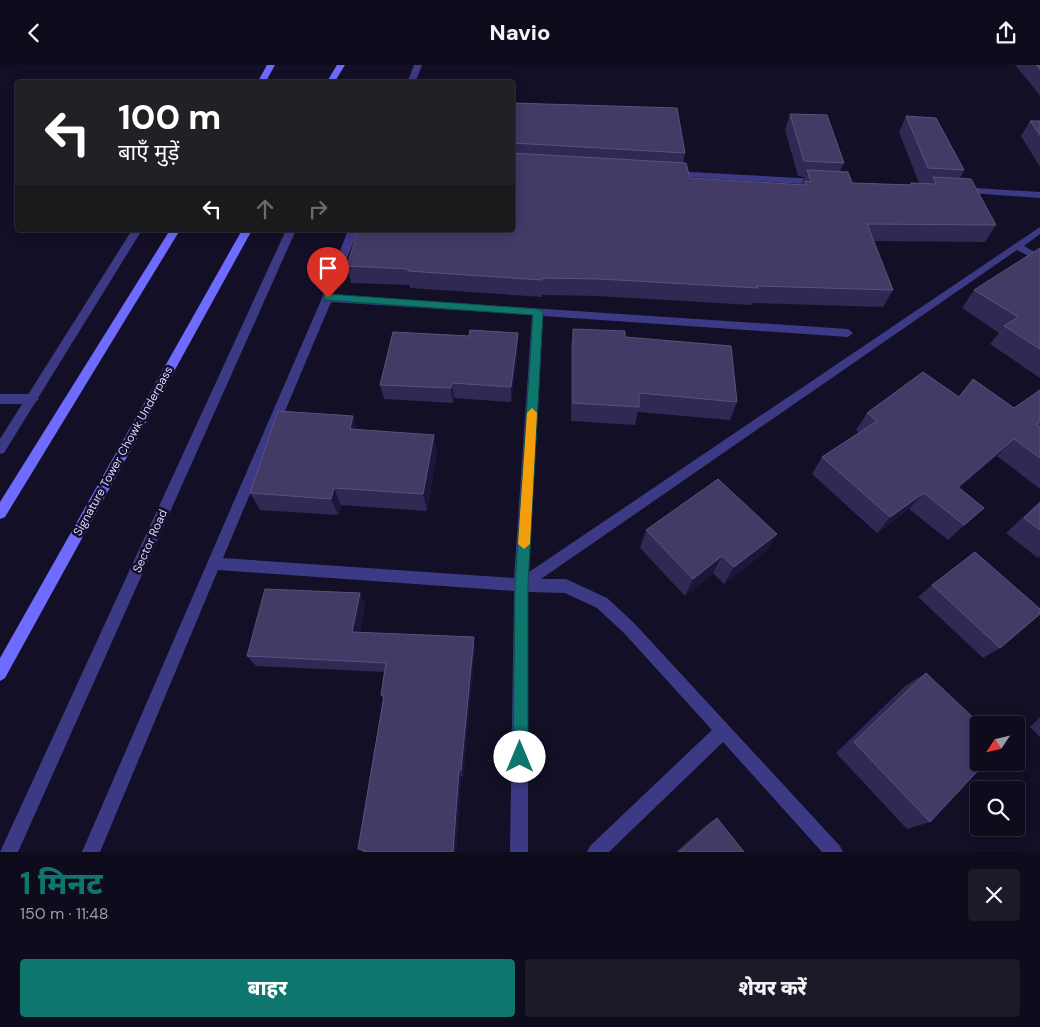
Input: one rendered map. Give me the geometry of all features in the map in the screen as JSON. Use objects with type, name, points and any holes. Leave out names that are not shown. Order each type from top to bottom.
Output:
[{"type":"main road","points":[[263,80],[271,65]]},
{"type":"main road","points":[[332,80],[341,65]]},
{"type":"main road","points":[[0,513],[175,232]]},
{"type":"main road","name":"Signature Tower Chowk Underpass","points":[[0,673],[246,232]]},
{"type":"street","points":[[412,80],[418,65]]},
{"type":"street","points":[[661,173],[829,183]]},
{"type":"street","points":[[946,189],[1040,195]]},
{"type":"street","points":[[521,585],[1040,230]]},
{"type":"street","points":[[0,449],[136,232]]},
{"type":"street","name":"Sector Road","points":[[9,852],[289,232]]},
{"type":"street","points":[[90,852],[328,298],[352,232]]},
{"type":"street","points":[[1017,246],[1040,259]]},
{"type":"street","points":[[328,298],[848,333]]},
{"type":"street","points":[[520,852],[521,585],[538,312]]},
{"type":"street","points":[[0,399],[33,399]]},
{"type":"street","points":[[215,564],[521,585],[566,586],[602,603],[629,628],[834,852]]},
{"type":"street","points":[[596,852],[723,731]]},
{"type":"building","points":[[515,103],[677,108],[685,153],[515,143]]},
{"type":"building","points":[[790,114],[827,115],[844,163],[804,161]]},
{"type":"building","points":[[906,116],[936,118],[964,170],[928,168]]},
{"type":"building","points":[[1030,121],[1040,121],[1040,135]]},
{"type":"building","points":[[515,153],[686,163],[690,178],[806,185],[805,181],[811,182],[807,170],[848,172],[852,183],[912,185],[911,183],[936,184],[933,177],[971,179],[996,225],[867,224],[893,290],[757,286],[758,288],[599,279],[543,278],[542,280],[347,266],[357,232],[515,232]]},
{"type":"building","points":[[1040,248],[1040,349],[1004,326],[1018,317],[974,290]]},
{"type":"building","points":[[573,329],[625,331],[625,337],[731,346],[737,402],[639,393],[639,407],[573,403]]},
{"type":"building","points":[[470,330],[518,333],[511,387],[452,383],[451,388],[380,385],[393,332],[469,336]]},
{"type":"building","points":[[923,372],[959,397],[973,379],[1014,408],[1040,390],[1040,422],[1036,424],[1040,427],[1040,458],[1014,439],[958,487],[984,508],[964,525],[924,493],[890,517],[822,457],[877,421],[867,413]]},
{"type":"building","points":[[278,411],[353,416],[350,429],[434,435],[423,494],[334,488],[331,499],[250,493]]},
{"type":"building","points":[[718,479],[777,534],[734,567],[722,556],[693,579],[646,530]]},
{"type":"building","points":[[1040,503],[1040,530],[1024,518]]},
{"type":"building","points":[[975,552],[1040,609],[1040,614],[1000,648],[932,585]]},
{"type":"building","points":[[265,589],[360,593],[352,632],[474,637],[461,770],[459,770],[453,852],[364,852],[364,850],[358,849],[384,696],[381,695],[386,663],[247,656]]},
{"type":"building","points":[[926,673],[971,716],[970,771],[978,771],[930,822],[854,742]]},
{"type":"building","points":[[717,818],[744,852],[679,852]]},
{"type":"slow traffic","points":[[524,544],[532,413]]},
{"type":"route","points":[[328,298],[538,312],[521,585],[520,757]]}]
